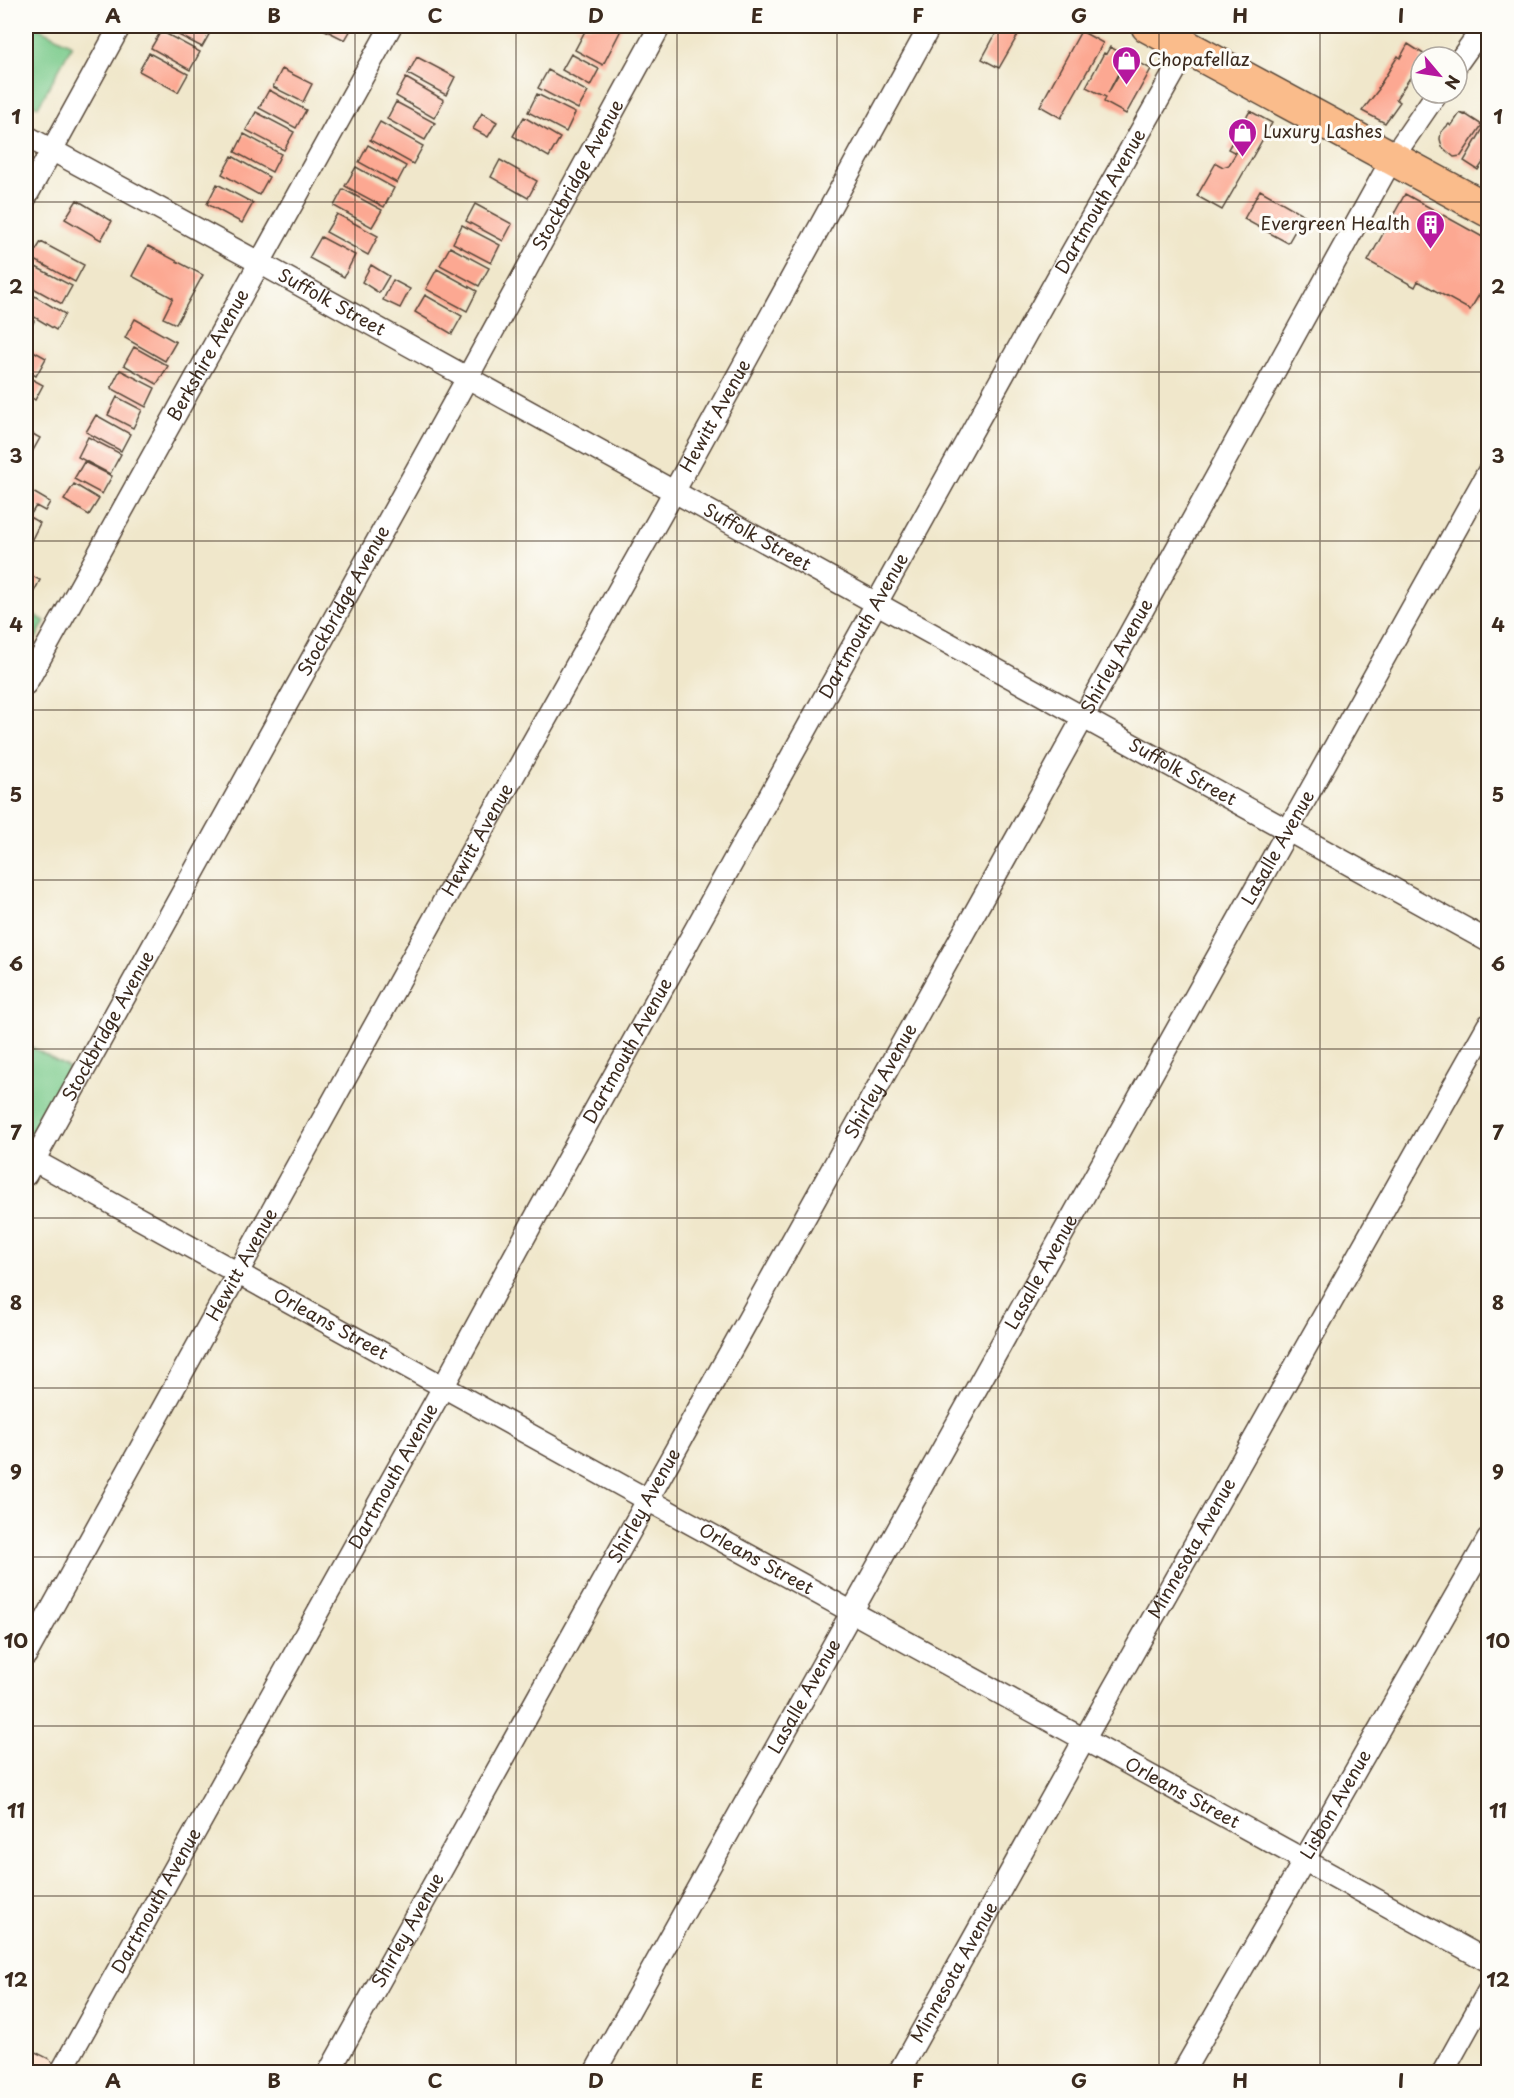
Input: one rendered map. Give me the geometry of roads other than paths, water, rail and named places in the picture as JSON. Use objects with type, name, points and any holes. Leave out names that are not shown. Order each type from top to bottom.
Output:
[{"type":"main road","points":[[1148,26],[1184,35],[1488,210]]},
{"type":"street","points":[[26,197],[120,26]]},
{"type":"street","name":"Berkshire Avenue","points":[[26,684],[391,26]]},
{"type":"street","name":"Stockbridge Avenue","points":[[28,1164],[660,26]]},
{"type":"street","name":"Hewitt Avenue","points":[[26,1655],[473,848],[674,492],[930,26]]},
{"type":"street","points":[[1469,47],[1484,26]]},
{"type":"street","name":"Dartmouth Avenue","points":[[61,2073],[444,1387],[542,1205],[876,603],[1176,69],[1184,35]]},
{"type":"street","name":"Shirley Avenue","points":[[329,2073],[1393,157],[1429,105]]},
{"type":"street","name":"Suffolk Street","points":[[26,136],[1488,941]]},
{"type":"street","name":"Lasalle Avenue","points":[[595,2073],[1488,472]]},
{"type":"street","name":"Minnesota Avenue","points":[[899,2073],[1084,1740],[1488,1025]]},
{"type":"street","name":"Orleans Street","points":[[28,1164],[238,1273],[1488,1961]]},
{"type":"street","name":"Lisbon Avenue","points":[[1183,2073],[1488,1539]]},
{"type":"street","points":[[1443,2073],[1488,1991]]},
{"type":"street","points":[[26,2065],[40,2073]]},
{"type":"place","name":"Chopafellaz","points":[[1127,86]]},
{"type":"place","name":"Luxury Lashes","points":[[1242,158]]},
{"type":"place","name":"Evergreen Health","points":[[1431,250]]}]
